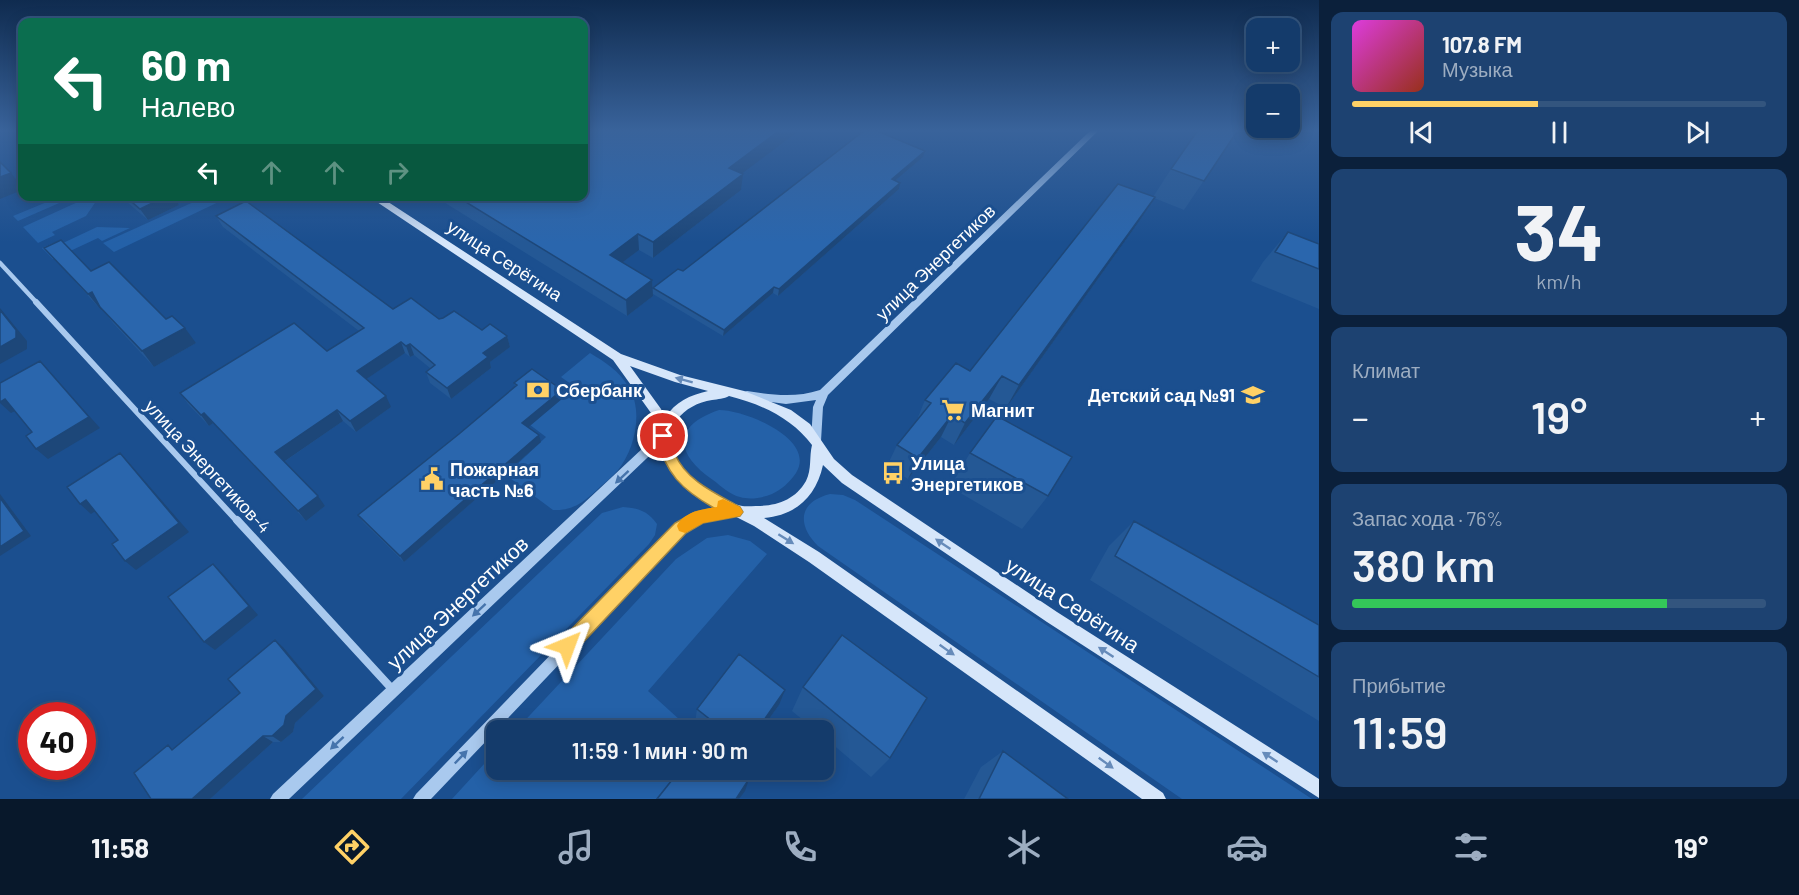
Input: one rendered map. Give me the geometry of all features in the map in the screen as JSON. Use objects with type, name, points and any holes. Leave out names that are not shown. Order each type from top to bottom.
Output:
[{"type":"main road","name":"улица Серёгина","points":[[380,201],[616,357]]},
{"type":"main road","points":[[616,357],[679,379],[741,394],[787,413],[816,441],[819,458],[816,475],[805,492],[786,508],[764,512],[735,512]]},
{"type":"main road","points":[[616,357],[634,378],[657,412],[668,456],[678,472],[696,490],[758,522],[814,556],[1156,799]]},
{"type":"main road","points":[[663,436],[672,417],[690,400],[712,394],[741,394]]},
{"type":"main road","name":"улица Серёгина","points":[[816,441],[829,463],[847,479],[1052,617],[1319,789]]},
{"type":"street","name":"улица Энергетиков","points":[[824,393],[1058,167]]},
{"type":"street","name":"улица Энергетиков-4","points":[[0,263],[393,690]]},
{"type":"street","points":[[741,394],[792,401],[824,393]]},
{"type":"street","points":[[816,441],[818,407],[824,393]]},
{"type":"street","name":"улица Энергетиков","points":[[278,799],[663,436]]},
{"type":"street","points":[[421,799],[681,528],[700,516],[735,512]]},
{"type":"shaded area","points":[[49,201],[64,201],[18,221],[13,216]]},
{"type":"shaded area","points":[[80,201],[96,201],[86,216],[52,232],[55,235],[38,243],[23,227]]},
{"type":"shaded area","points":[[196,201],[221,201],[114,252],[103,243]]},
{"type":"shaded area","points":[[97,227],[130,228],[102,241],[98,238],[53,259],[42,248],[60,240],[63,243]]},
{"type":"shaded area","points":[[590,353],[616,371],[633,396],[636,418],[633,441],[618,470],[590,496],[574,507],[553,510],[506,475],[546,437],[501,403],[546,412],[575,387],[561,377]]},
{"type":"shaded area","points":[[719,410],[731,411],[760,421],[788,438],[796,449],[800,461],[791,480],[764,497],[740,497],[726,490],[700,470],[686,451],[684,441],[686,432],[693,424]]},
{"type":"shaded area","points":[[830,494],[843,495],[855,500],[1312,799],[1182,799],[818,546],[807,530],[804,515],[812,503]]},
{"type":"shaded area","points":[[623,507],[642,511],[657,524],[655,535],[649,544],[401,799],[302,799],[602,513]]},
{"type":"shaded area","points":[[728,535],[750,541],[767,554],[648,691],[680,720],[525,720],[676,559],[707,538]]},
{"type":"shaded area","points":[[486,762],[486,780],[671,780],[656,799],[452,799]]},
{"type":"building","points":[[0,167],[5,167],[11,173],[0,177]]},
{"type":"building","points":[[588,167],[730,167],[743,174],[653,242],[638,234],[610,255],[652,280],[626,300],[464,201],[588,201]]},
{"type":"building","points":[[817,167],[906,167],[892,179],[900,183],[779,289],[774,287],[724,330],[653,288],[678,269],[683,271]]},
{"type":"building","points":[[1172,167],[1213,167],[1204,181],[1171,169]]},
{"type":"building","points":[[1118,184],[1155,197],[1019,385],[1002,376],[965,423],[952,415],[918,458],[897,445],[931,403],[925,400],[956,363],[970,371]]},
{"type":"building","points":[[131,201],[157,201],[140,209]]},
{"type":"building","points":[[246,201],[393,309],[411,298],[439,319],[454,311],[482,330],[490,324],[507,336],[483,353],[488,357],[447,388],[426,372],[435,365],[410,344],[406,346],[401,342],[357,371],[386,396],[350,421],[337,410],[275,452],[318,496],[298,511],[204,413],[201,415],[180,393],[294,323],[327,351],[364,328],[216,216]]},
{"type":"building","points":[[1288,232],[1319,244],[1319,269],[1275,252]]},
{"type":"building","points":[[61,240],[91,271],[109,262],[166,319],[172,316],[185,328],[142,351],[100,307],[92,292],[88,294],[44,248]]},
{"type":"building","points":[[0,310],[16,330],[16,338],[0,347]]},
{"type":"building","points":[[40,361],[89,417],[36,449],[26,436],[32,432],[5,399],[0,402],[0,383]]},
{"type":"building","points":[[532,369],[562,390],[522,423],[539,435],[400,556],[358,515],[459,434],[517,385],[514,383]]},
{"type":"building","points":[[997,416],[1072,457],[1048,496],[970,453]]},
{"type":"building","points":[[120,453],[179,523],[125,561],[112,544],[118,540],[86,500],[80,504],[67,487]]},
{"type":"building","points":[[0,498],[24,531],[0,547]]},
{"type":"building","points":[[1134,521],[1319,625],[1319,677],[1115,556]]},
{"type":"building","points":[[213,564],[249,606],[204,642],[168,597]]},
{"type":"building","points":[[842,635],[927,698],[890,758],[803,687]]},
{"type":"building","points":[[275,640],[316,689],[286,716],[284,725],[272,736],[263,736],[192,799],[151,799],[134,773],[168,745],[172,750],[240,693],[228,679]]},
{"type":"building","points":[[739,654],[785,690],[764,720],[711,720],[697,709]]},
{"type":"building","points":[[1003,751],[1068,799],[979,799]]},
{"type":"building","points":[[672,780],[748,780],[736,799],[657,799]]},
{"type":"slow traffic","points":[[685,526],[700,516],[735,512],[723,505]]},
{"type":"place","name":"Сбербанк","points":[[538,390]]},
{"type":"place","name":"Детский сад №91","points":[[1253,395]]},
{"type":"place","name":"Магнит","points":[[953,410]]},
{"type":"place","name":"Улица Энергетиков","points":[[893,473]]},
{"type":"place","name":"Пожарная часть №6","points":[[432,479]]},
{"type":"route","points":[[567,646],[681,528],[700,516],[735,512],[696,490],[678,472],[668,456],[663,436]]}]
